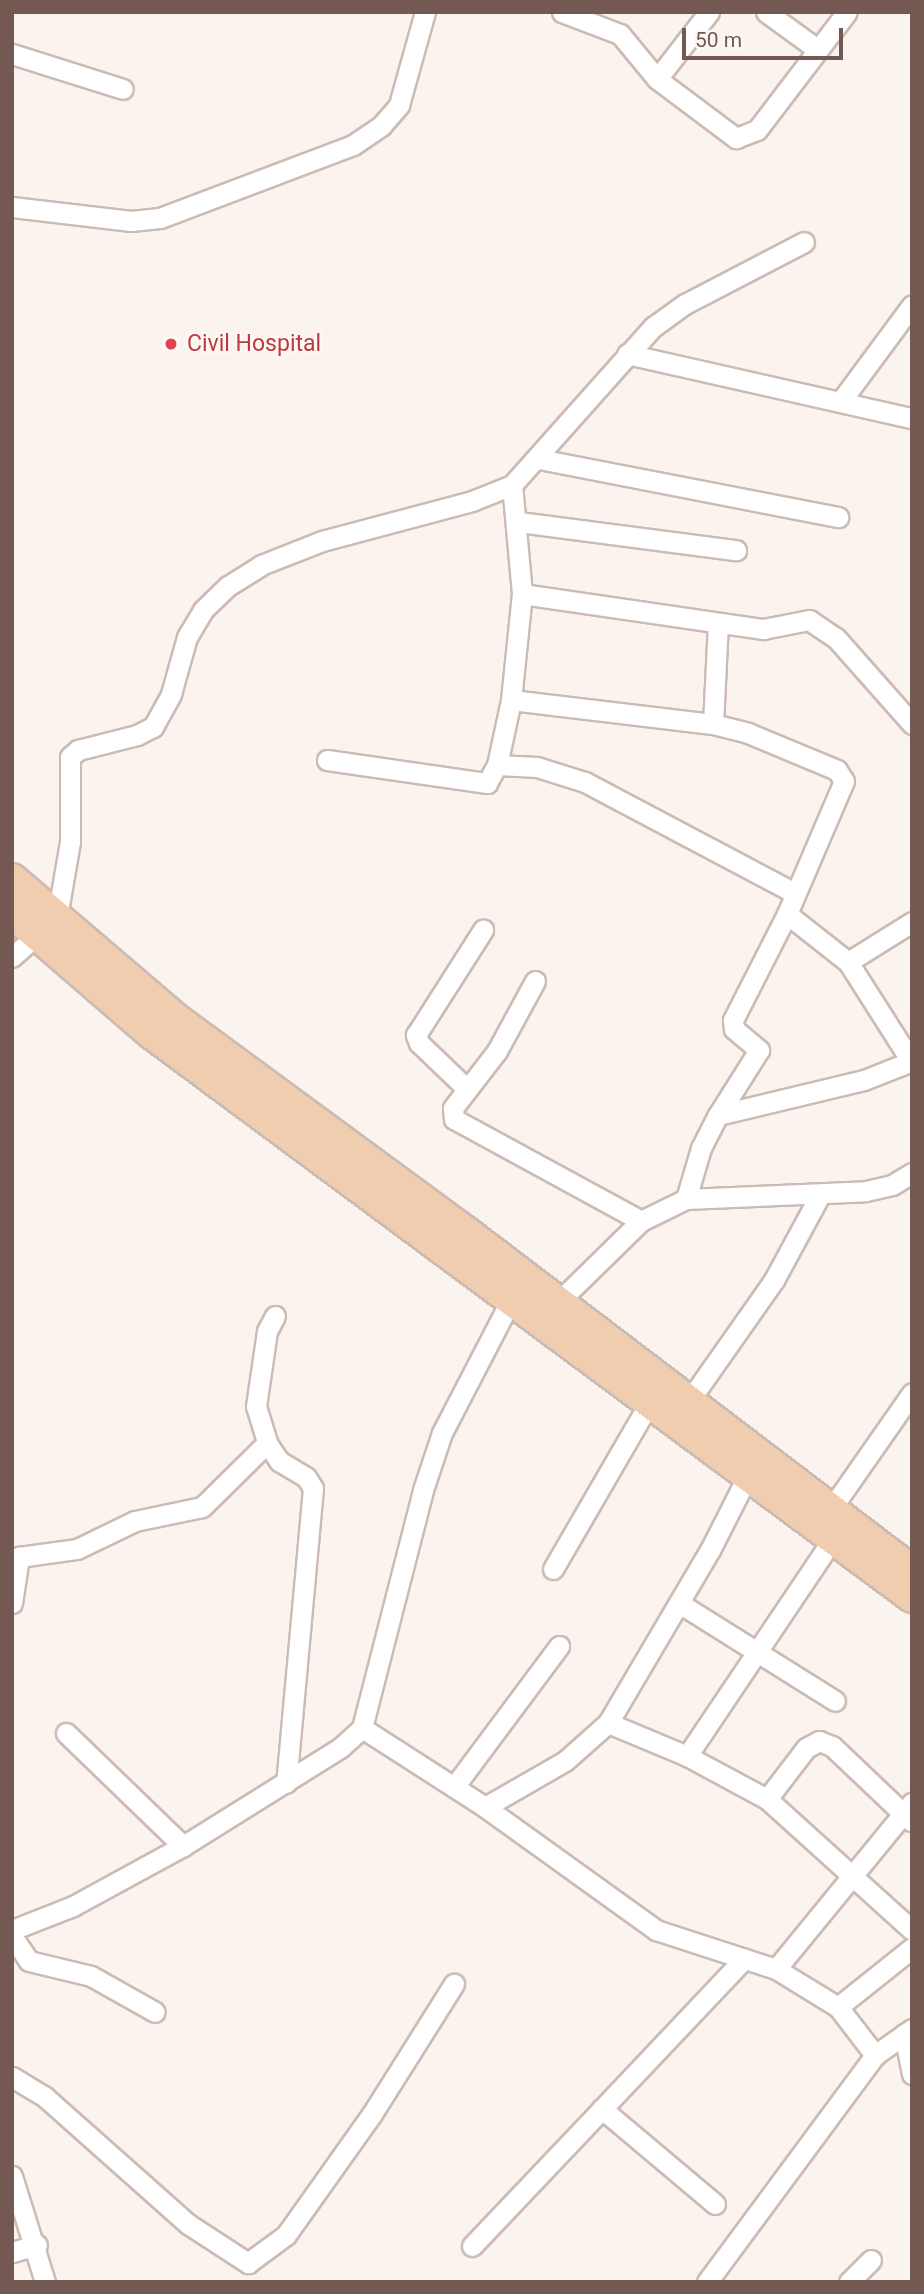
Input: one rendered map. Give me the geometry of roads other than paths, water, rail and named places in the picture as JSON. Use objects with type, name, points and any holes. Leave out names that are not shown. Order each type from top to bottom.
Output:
[{"type":"main road","points":[[12,879],[47,926]]},
{"type":"main road","points":[[12,913],[47,926],[176,1019],[549,1311],[650,1402],[912,1597]]},
{"type":"main road","points":[[549,1311],[689,1401],[912,1571]]},
{"type":"street","points":[[12,206],[131,222],[160,218],[353,145],[381,126],[399,106],[425,12]]},
{"type":"street","points":[[562,12],[620,34],[657,79],[725,134],[747,137],[757,130],[847,12]]},
{"type":"street","points":[[657,79],[709,12]]},
{"type":"street","points":[[766,12],[817,49]]},
{"type":"street","points":[[12,54],[123,89]]},
{"type":"street","points":[[12,957],[47,926],[70,842],[70,757],[78,750],[137,736],[153,727],[171,694],[187,637],[203,610],[228,586],[261,565],[322,541],[472,501],[512,485],[539,458],[653,327],[685,304],[804,242]]},
{"type":"street","points":[[841,401],[912,305]]},
{"type":"street","points":[[627,354],[912,418]]},
{"type":"street","points":[[539,458],[838,517]]},
{"type":"street","points":[[327,760],[480,783],[493,779],[511,700],[522,594],[519,522],[512,485]]},
{"type":"street","points":[[519,522],[736,550]]},
{"type":"street","points":[[522,594],[762,629],[801,619],[819,625],[836,638],[912,724]]},
{"type":"street","points":[[713,724],[718,623]]},
{"type":"street","points":[[511,700],[713,724],[748,733],[842,773],[844,781],[793,892],[787,915],[732,1024],[759,1054],[718,1115],[701,1148],[686,1199]]},
{"type":"street","points":[[497,765],[537,767],[585,782],[793,892]]},
{"type":"street","points":[[718,1115],[864,1080],[911,1061],[848,962],[787,915]]},
{"type":"street","points":[[848,962],[912,922]]},
{"type":"street","points":[[466,1088],[419,1044],[416,1035],[483,930]]},
{"type":"street","points":[[535,981],[497,1051],[466,1088],[453,1114],[466,1130],[641,1221]]},
{"type":"street","points":[[549,1311],[641,1221],[686,1199],[820,1195],[892,1185],[911,1175]]},
{"type":"street","points":[[689,1401],[774,1280],[820,1195]]},
{"type":"street","points":[[12,1930],[73,1906],[183,1846],[340,1748],[362,1728],[423,1490],[442,1433],[519,1288]]},
{"type":"street","points":[[275,1316],[255,1397],[268,1443],[282,1464],[306,1477],[313,1488],[286,1783]]},
{"type":"street","points":[[831,1509],[911,1397]]},
{"type":"street","points":[[553,1569],[650,1402]]},
{"type":"street","points":[[12,1603],[19,1557],[77,1549],[135,1521],[202,1507],[268,1443]]},
{"type":"street","points":[[485,1807],[556,1767],[608,1723],[679,1603],[748,1475]]},
{"type":"street","points":[[687,1756],[833,1539]]},
{"type":"street","points":[[679,1603],[835,1701]]},
{"type":"street","points":[[454,1787],[559,1646]]},
{"type":"street","points":[[608,1723],[687,1756],[768,1799],[912,1930]]},
{"type":"street","points":[[362,1728],[485,1807],[656,1930],[776,1969],[838,2007],[875,2055]]},
{"type":"street","points":[[66,1733],[183,1846]]},
{"type":"street","points":[[768,1799],[806,1748],[819,1741],[832,1746],[909,1813],[776,1969]]},
{"type":"street","points":[[12,1936],[29,1961],[91,1976],[155,2012]]},
{"type":"street","points":[[838,2007],[912,1948]]},
{"type":"street","points":[[472,2246],[744,1959]]},
{"type":"street","points":[[12,2077],[45,2097],[181,2218],[251,2272],[286,2235],[372,2114],[454,1984]]},
{"type":"street","points":[[707,2282],[875,2055],[908,2031]]},
{"type":"street","points":[[908,2031],[912,2074]]},
{"type":"street","points":[[603,2109],[715,2204]]},
{"type":"street","points":[[12,2176],[37,2245],[45,2282]]},
{"type":"street","points":[[12,2252],[37,2245]]},
{"type":"street","points":[[849,2282],[871,2260]]},
{"type":"place","name":"Civil Hospital","points":[[171,344]]}]
